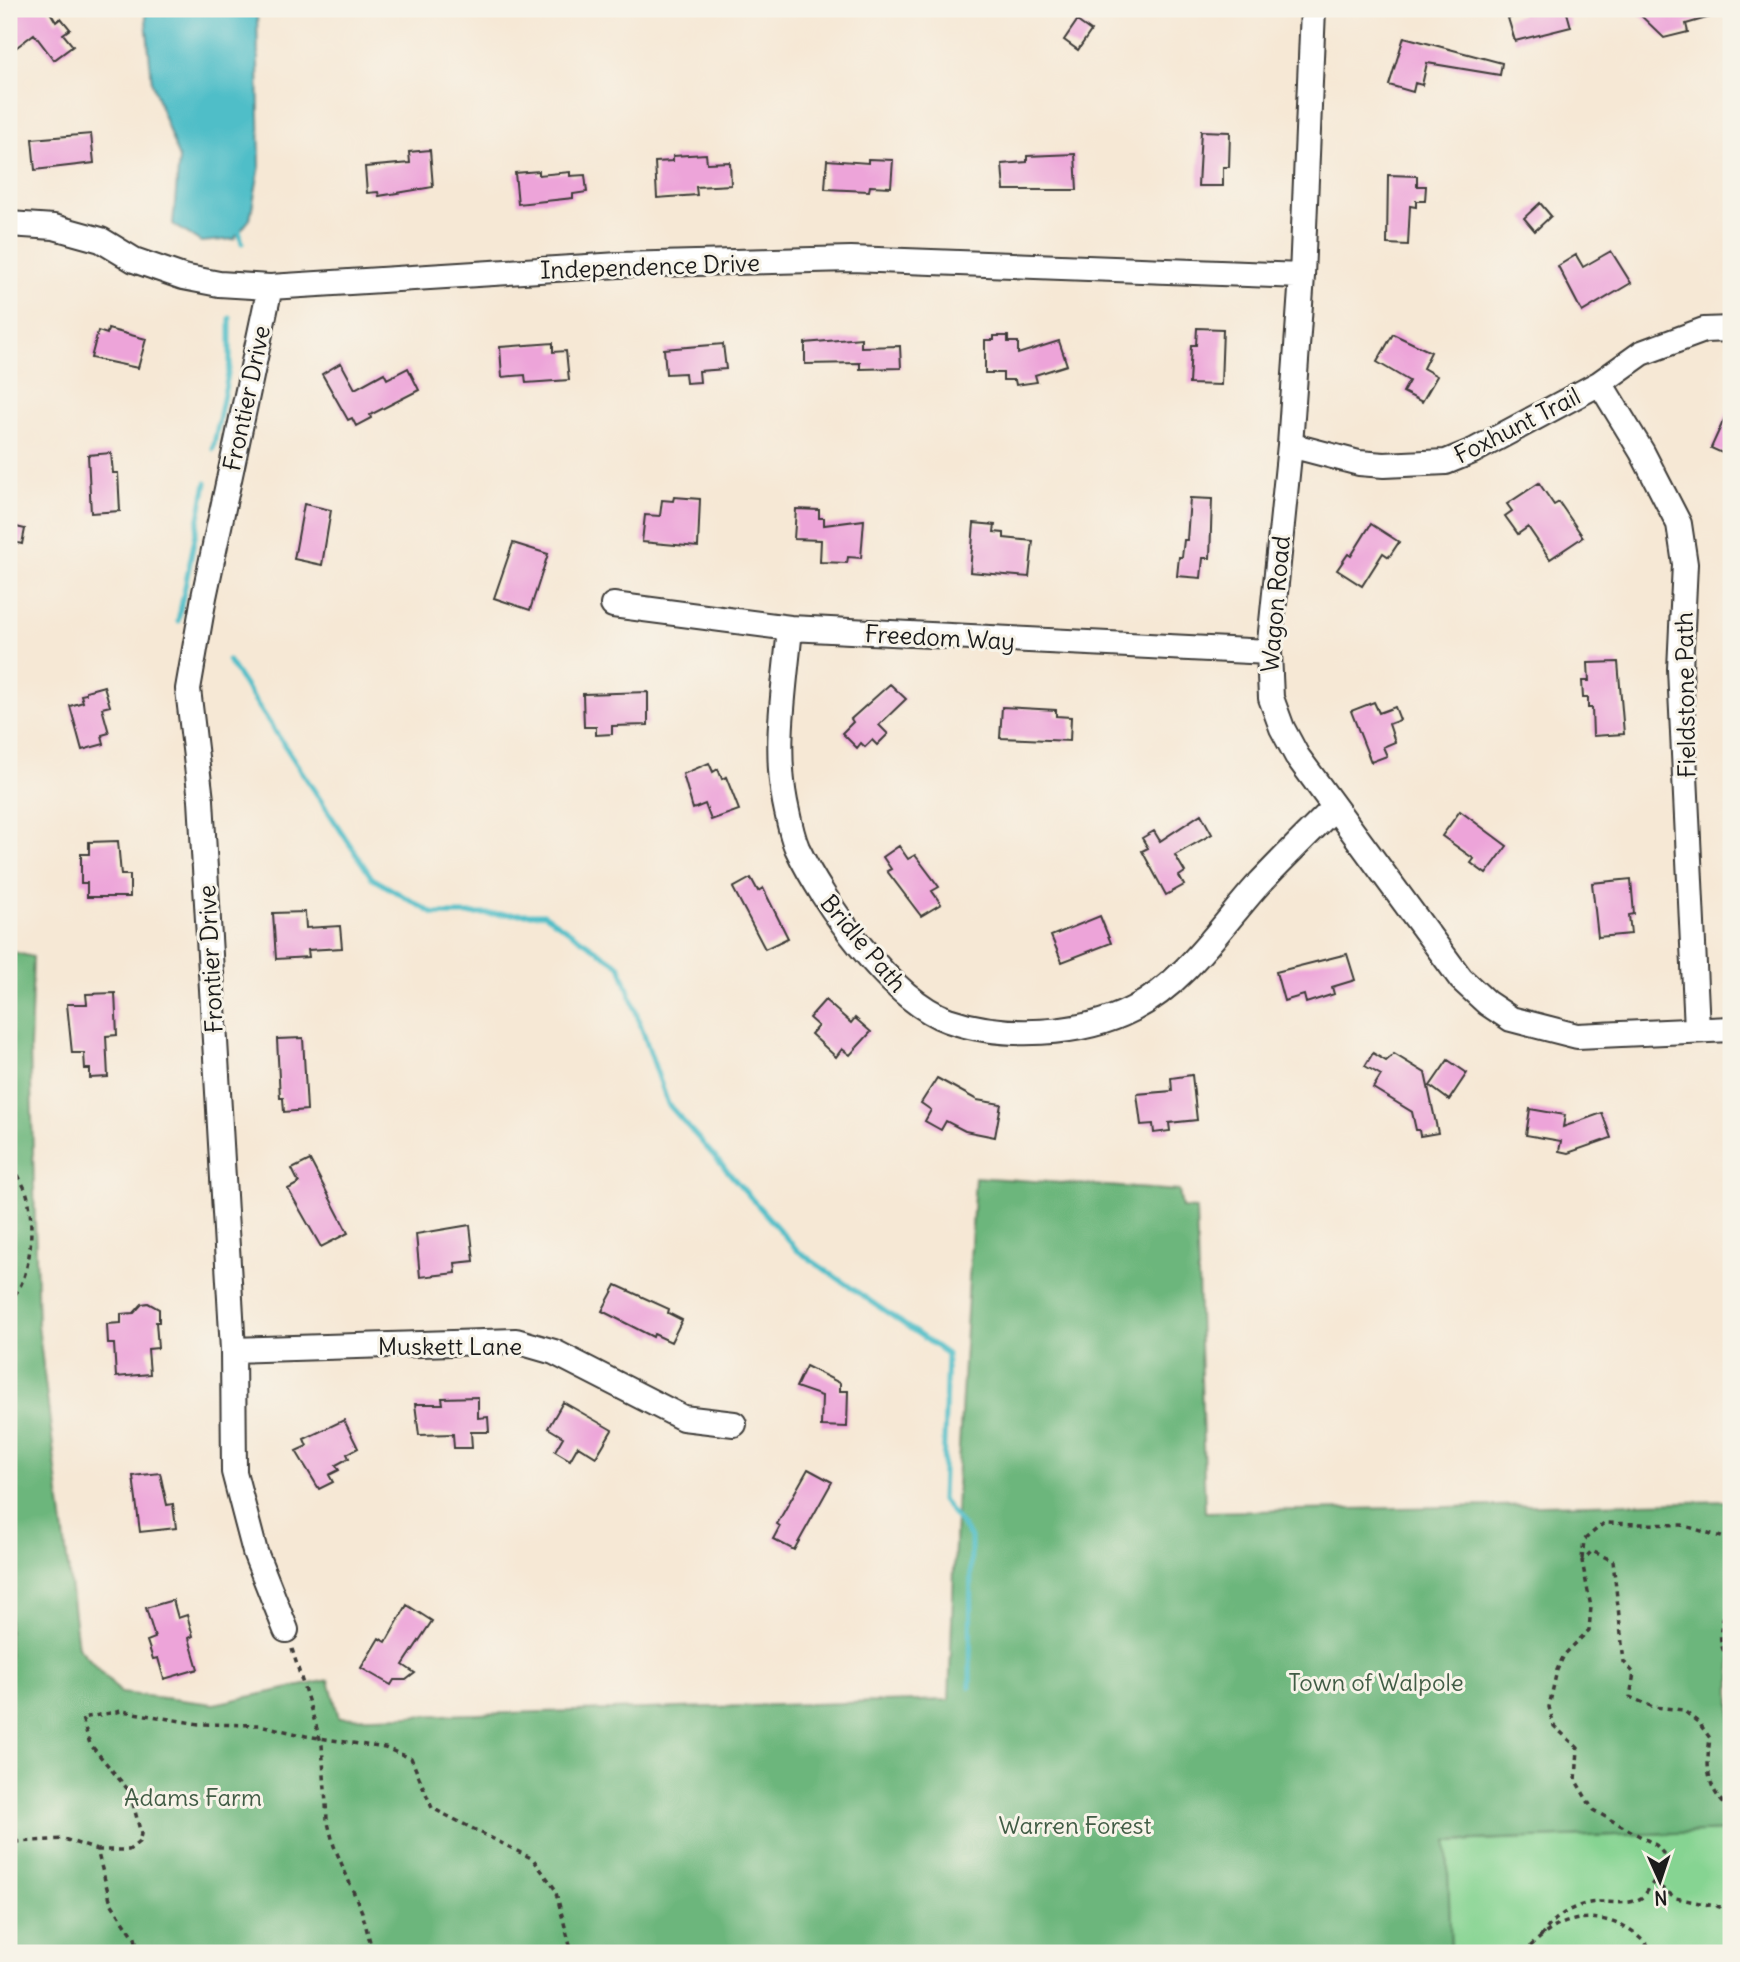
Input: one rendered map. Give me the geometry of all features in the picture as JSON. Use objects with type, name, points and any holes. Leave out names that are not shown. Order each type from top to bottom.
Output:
[{"type":"street","name":"Wagon Road","points":[[1313,9],[1290,445],[1269,652],[1269,687],[1282,728],[1334,808],[1461,979],[1487,1003],[1511,1019],[1577,1036],[1731,1029]]},
{"type":"street","name":"Independence Drive","points":[[9,224],[54,227],[101,240],[134,260],[183,277],[219,284],[270,287],[619,265],[851,259],[1301,276]]},
{"type":"street","name":"Frontier Drive","points":[[270,287],[204,597],[188,689],[201,800],[233,1350],[234,1472],[255,1552],[286,1630]]},
{"type":"street","name":"Foxhunt Trail","points":[[1290,445],[1359,463],[1384,465],[1446,462],[1473,451],[1600,383],[1642,353],[1704,330],[1731,329]]},
{"type":"street","name":"Fieldstone Path","points":[[1600,383],[1643,452],[1679,524],[1685,564],[1680,669],[1697,1029]]},
{"type":"street","name":"Freedom Way","points":[[613,605],[790,628],[1269,652]]},
{"type":"street","name":"Bridle Path","points":[[790,628],[780,753],[785,801],[796,845],[819,888],[872,959],[913,1000],[946,1019],[990,1030],[1038,1030],[1101,1024],[1135,1008],[1163,991],[1256,887],[1334,808]]},
{"type":"street","name":"Muskett Lane","points":[[233,1350],[516,1341],[554,1352],[683,1418],[734,1424]]},
{"type":"path","points":[[9,1157],[26,1192],[30,1251],[25,1275],[9,1300]]},
{"type":"path","points":[[1731,1541],[1682,1525],[1604,1523],[1584,1540],[1580,1553],[1591,1607],[1589,1630],[1567,1650],[1557,1670],[1549,1707],[1558,1732],[1578,1748],[1576,1781],[1594,1810],[1656,1845],[1663,1853],[1656,1884],[1676,1898],[1724,1908],[1731,1906]]},
{"type":"path","points":[[1582,1561],[1592,1551],[1613,1561],[1624,1662],[1634,1673],[1630,1696],[1653,1707],[1683,1710],[1699,1723],[1710,1738],[1706,1756],[1713,1792],[1731,1810]]},
{"type":"path","points":[[1731,1598],[1721,1637],[1725,1655],[1731,1660]]},
{"type":"path","points":[[286,1630],[320,1739],[331,1832],[362,1912],[373,1953]]},
{"type":"path","points":[[9,1833],[18,1842],[64,1839],[97,1850],[129,1850],[139,1842],[141,1833],[130,1792],[90,1744],[82,1718],[122,1711],[199,1724],[260,1725],[320,1739],[385,1748],[411,1758],[432,1808],[533,1859],[555,1889],[572,1953]]},
{"type":"path","points":[[97,1850],[111,1903],[135,1938],[139,1953]]},
{"type":"path","points":[[1539,1940],[1548,1924],[1572,1908],[1641,1898],[1656,1878]]},
{"type":"path","points":[[1523,1953],[1556,1927],[1579,1918],[1613,1922],[1639,1934],[1654,1953]]},
{"type":"path","points":[[9,1946],[12,1953]]},
{"type":"green space","points":[[9,951],[33,957],[30,1048],[38,1325],[78,1647],[121,1693],[214,1704],[329,1680],[339,1718],[949,1700],[958,1464],[975,1177],[1179,1191],[1182,1208],[1196,1209],[1205,1512],[1731,1501],[1731,1831],[1447,1841],[1451,1953],[9,1953]]},
{"type":"green space","points":[[1731,1831],[1731,1953],[1451,1953],[1446,1841]]},
{"type":"water","points":[[145,9],[257,9],[260,166],[250,219],[234,239],[201,242],[173,224],[179,159],[152,83]]},
{"type":"building","points":[[20,9],[48,9],[56,22],[61,18],[70,29],[63,34],[73,46],[54,60],[34,34],[9,53],[9,17]]},
{"type":"building","points":[[1566,9],[1571,27],[1515,41],[1508,18],[1521,15],[1520,11]]},
{"type":"building","points":[[1634,9],[1723,9],[1724,13],[1686,24],[1688,32],[1664,38]]},
{"type":"building","points":[[1077,21],[1091,31],[1078,50],[1064,40]]},
{"type":"building","points":[[1404,37],[1502,63],[1500,75],[1427,63],[1422,85],[1415,83],[1413,92],[1389,85]]},
{"type":"building","points":[[1201,131],[1230,132],[1229,167],[1223,167],[1223,186],[1198,186]]},
{"type":"building","points":[[91,134],[94,163],[35,170],[32,139]]},
{"type":"building","points":[[430,150],[433,187],[379,196],[378,192],[367,193],[365,167],[410,163],[409,152]]},
{"type":"building","points":[[706,154],[707,163],[730,162],[731,185],[696,187],[697,195],[657,198],[655,162],[673,161],[673,156]]},
{"type":"building","points":[[1075,154],[1077,190],[1004,190],[1002,164],[1027,162],[1027,156]]},
{"type":"building","points":[[868,159],[893,160],[891,187],[870,186],[869,191],[825,189],[827,160],[868,163]]},
{"type":"building","points":[[539,171],[539,175],[570,172],[570,176],[585,175],[587,192],[573,194],[573,198],[518,204],[515,173]]},
{"type":"building","points":[[1388,175],[1417,176],[1417,186],[1426,186],[1425,201],[1416,201],[1416,207],[1410,206],[1408,245],[1387,244]]},
{"type":"building","points":[[1540,203],[1551,216],[1535,231],[1524,218]]},
{"type":"building","points":[[1611,251],[1631,283],[1582,312],[1558,266],[1576,255],[1583,267]]},
{"type":"building","points":[[1197,328],[1223,329],[1221,385],[1189,384],[1191,345],[1196,345]]},
{"type":"building","points":[[108,329],[146,339],[138,368],[91,358],[98,331],[107,334]]},
{"type":"building","points":[[1393,334],[1431,352],[1423,368],[1437,376],[1422,402],[1403,392],[1409,381],[1377,362]]},
{"type":"building","points":[[994,336],[1008,336],[1008,342],[1018,342],[1018,354],[1059,341],[1067,365],[1035,375],[1037,382],[1016,385],[1015,380],[1003,380],[1003,373],[985,373],[985,340],[994,340]]},
{"type":"building","points":[[861,338],[861,347],[900,346],[901,368],[860,369],[860,363],[805,364],[805,343]]},
{"type":"building","points":[[553,343],[553,352],[566,351],[569,380],[526,383],[525,375],[502,377],[500,347]]},
{"type":"building","points":[[723,344],[726,369],[699,371],[700,382],[686,383],[685,373],[666,374],[664,349]]},
{"type":"building","points":[[341,363],[355,389],[384,373],[387,379],[408,368],[419,390],[370,415],[371,418],[356,426],[352,418],[348,420],[322,374]]},
{"type":"building","points":[[1731,404],[1731,457],[1711,448]]},
{"type":"building","points":[[111,453],[113,473],[118,473],[120,511],[91,513],[88,455]]},
{"type":"building","points":[[1539,483],[1554,505],[1559,502],[1583,537],[1550,559],[1528,527],[1518,534],[1505,516],[1512,511],[1507,504]]},
{"type":"building","points":[[674,497],[700,499],[698,547],[642,542],[645,515],[660,516],[662,500],[673,501]]},
{"type":"building","points":[[1190,498],[1212,499],[1210,558],[1203,558],[1201,578],[1177,576],[1179,557],[1182,557],[1184,540],[1187,540]]},
{"type":"building","points":[[304,504],[331,510],[322,565],[294,559]]},
{"type":"building","points":[[796,509],[819,510],[819,518],[824,518],[824,525],[864,520],[861,558],[848,557],[847,563],[820,562],[821,540],[794,539]]},
{"type":"building","points":[[974,523],[995,525],[994,532],[1004,533],[1004,538],[1033,541],[1029,577],[970,572]]},
{"type":"building","points":[[1371,524],[1399,542],[1389,557],[1383,553],[1362,586],[1337,570],[1348,554],[1351,556]]},
{"type":"building","points":[[12,526],[25,529],[22,544],[9,541]]},
{"type":"building","points":[[513,543],[548,554],[530,610],[494,598]]},
{"type":"building","points":[[1618,662],[1624,734],[1593,736],[1592,708],[1588,708],[1588,698],[1583,698],[1582,681],[1589,681],[1588,663]]},
{"type":"building","points":[[890,684],[906,699],[879,725],[888,734],[877,745],[872,740],[865,747],[861,743],[857,748],[842,733],[853,722],[851,719]]},
{"type":"building","points":[[104,686],[110,706],[102,708],[109,733],[102,735],[104,744],[82,750],[70,706],[83,702],[81,695],[86,694],[86,691]]},
{"type":"building","points":[[648,692],[648,725],[612,726],[612,734],[596,735],[596,727],[584,727],[583,694]]},
{"type":"building","points":[[1374,702],[1379,713],[1395,707],[1400,720],[1389,724],[1395,742],[1383,747],[1387,756],[1371,762],[1351,711]]},
{"type":"building","points":[[1002,707],[1056,710],[1056,716],[1071,717],[1070,741],[1000,738]]},
{"type":"building","points":[[709,763],[713,772],[718,769],[722,779],[726,777],[739,810],[711,820],[705,804],[693,809],[683,774]]},
{"type":"building","points":[[1460,811],[1507,846],[1486,874],[1471,863],[1474,859],[1442,836]]},
{"type":"building","points":[[1201,814],[1212,834],[1175,855],[1185,872],[1179,876],[1184,885],[1166,895],[1142,851],[1148,848],[1142,838],[1154,831],[1160,841]]},
{"type":"building","points":[[118,841],[121,875],[130,875],[130,897],[87,897],[87,883],[81,883],[81,854],[89,854],[89,842]]},
{"type":"building","points":[[899,846],[908,859],[915,855],[939,887],[932,891],[941,904],[921,916],[887,871],[891,869],[883,857]]},
{"type":"building","points":[[751,878],[758,891],[763,888],[788,938],[765,949],[733,888]]},
{"type":"building","points":[[1631,879],[1634,914],[1629,915],[1631,934],[1598,937],[1592,883]]},
{"type":"building","points":[[305,912],[306,928],[340,926],[342,948],[308,950],[309,957],[276,959],[273,913]]},
{"type":"building","points":[[1100,916],[1111,943],[1062,962],[1051,936]]},
{"type":"building","points":[[1347,954],[1355,980],[1332,987],[1334,994],[1306,1003],[1304,995],[1284,1001],[1276,972]]},
{"type":"building","points":[[115,993],[117,1035],[106,1036],[108,1077],[90,1078],[90,1069],[85,1069],[84,1053],[72,1053],[67,1004],[87,1004],[86,994]]},
{"type":"building","points":[[825,1000],[851,1023],[855,1018],[871,1032],[850,1055],[842,1049],[836,1057],[811,1034],[818,1026],[809,1018]]},
{"type":"building","points":[[303,1038],[307,1110],[284,1112],[283,1098],[280,1098],[277,1039]]},
{"type":"building","points":[[1373,1053],[1386,1061],[1394,1054],[1425,1073],[1438,1133],[1420,1136],[1412,1112],[1373,1088],[1381,1075],[1365,1066]]},
{"type":"building","points":[[1448,1060],[1467,1073],[1449,1100],[1430,1086]]},
{"type":"building","points":[[1192,1075],[1197,1120],[1169,1123],[1170,1131],[1154,1133],[1153,1124],[1141,1125],[1137,1094],[1172,1091],[1171,1078]]},
{"type":"building","points":[[937,1078],[977,1100],[1001,1104],[995,1137],[965,1131],[946,1121],[941,1130],[925,1121],[931,1110],[921,1103]]},
{"type":"building","points":[[1530,1109],[1565,1115],[1563,1127],[1602,1113],[1611,1138],[1568,1153],[1559,1151],[1561,1141],[1526,1135]]},
{"type":"building","points":[[310,1160],[348,1233],[321,1247],[288,1189],[299,1183],[292,1169]]},
{"type":"building","points":[[470,1225],[474,1261],[455,1263],[456,1273],[420,1277],[416,1234]]},
{"type":"building","points":[[616,1285],[669,1309],[668,1313],[682,1320],[671,1342],[654,1334],[653,1337],[602,1311]]},
{"type":"building","points":[[148,1303],[159,1309],[159,1322],[156,1322],[158,1348],[148,1349],[150,1374],[116,1377],[114,1344],[108,1344],[107,1324],[121,1323],[121,1314],[134,1313],[142,1304]]},
{"type":"building","points":[[806,1366],[840,1383],[840,1391],[848,1391],[847,1427],[821,1426],[822,1396],[796,1387]]},
{"type":"building","points":[[478,1397],[478,1418],[488,1417],[489,1432],[471,1432],[472,1448],[454,1448],[453,1434],[419,1435],[415,1404],[443,1404],[442,1398]]},
{"type":"building","points":[[563,1402],[612,1430],[596,1457],[578,1446],[570,1460],[555,1451],[563,1437],[548,1428]]},
{"type":"building","points":[[344,1420],[358,1448],[347,1454],[349,1458],[336,1465],[339,1470],[329,1475],[333,1482],[319,1489],[296,1451],[307,1446],[304,1439]]},
{"type":"building","points":[[808,1469],[832,1482],[794,1550],[773,1539],[780,1526],[777,1524]]},
{"type":"building","points":[[160,1473],[167,1505],[173,1504],[176,1528],[140,1532],[133,1476]]},
{"type":"building","points":[[173,1600],[178,1618],[187,1615],[193,1636],[189,1638],[198,1669],[164,1679],[158,1658],[153,1659],[147,1641],[155,1638],[146,1608]]},
{"type":"building","points":[[407,1605],[432,1621],[403,1665],[415,1673],[406,1680],[394,1680],[391,1685],[361,1668],[379,1638],[386,1642]]},
{"type":"waterway","points":[[238,226],[242,243]]},
{"type":"waterway","points":[[213,449],[230,364],[230,318]]},
{"type":"waterway","points":[[178,621],[206,483]]},
{"type":"waterway","points":[[228,660],[372,878],[434,914],[544,914],[620,966],[668,1104],[798,1251],[947,1354],[942,1500],[971,1537],[970,1687]]},
{"type":"park label","name":"Town of Walpole","points":[[1376,1682]]},
{"type":"park label","name":"Adams Farm","points":[[193,1797]]},
{"type":"park label","name":"Warren Forest","points":[[1075,1825]]}]
